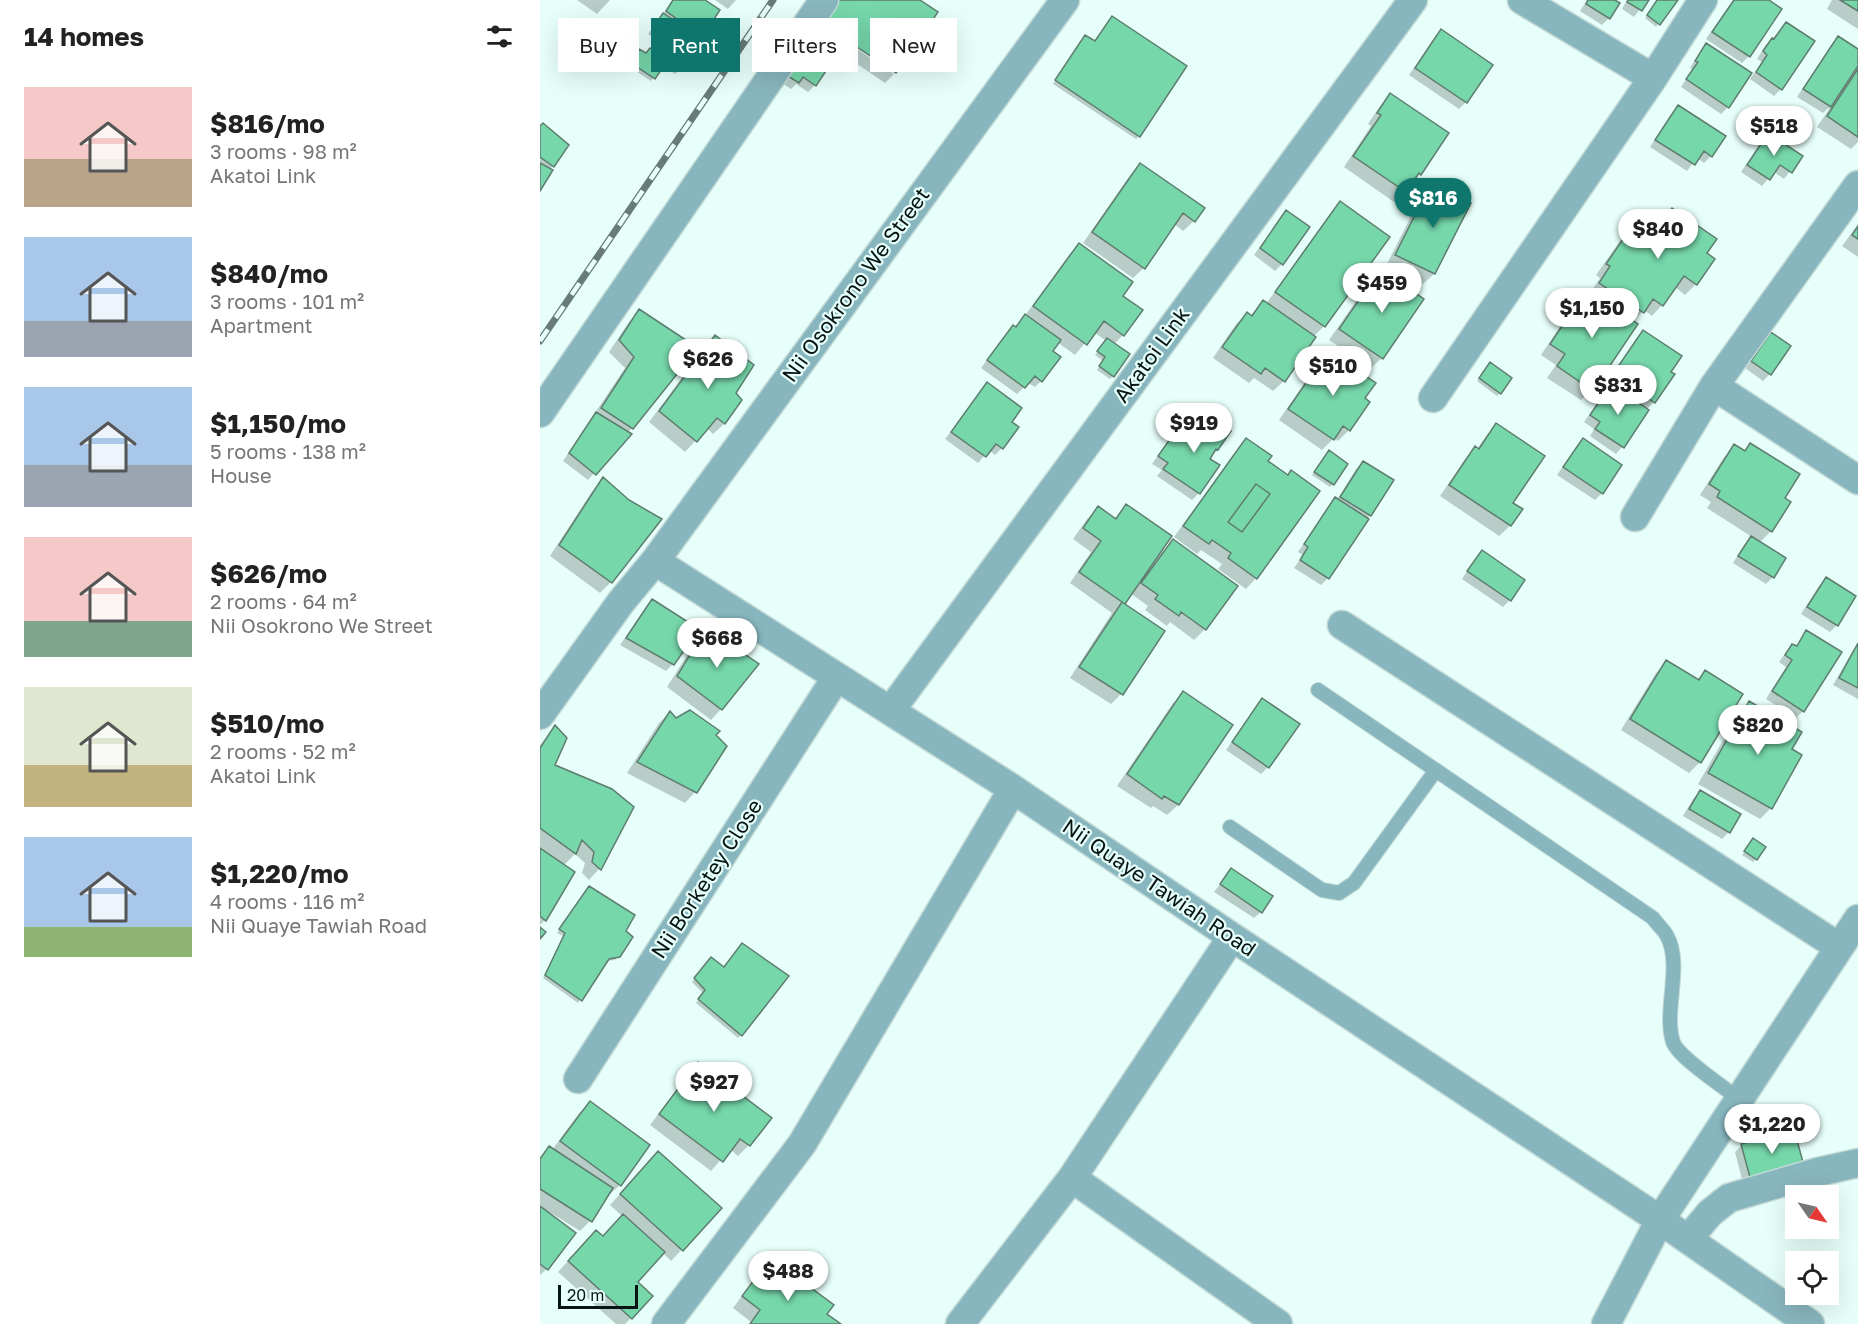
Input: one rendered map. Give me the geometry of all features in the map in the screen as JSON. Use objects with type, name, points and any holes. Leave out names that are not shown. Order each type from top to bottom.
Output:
[{"type":"street","points":[[540,413],[824,0]]},
{"type":"street","name":"Nii Osokrono We Street","points":[[540,715],[1065,0]]},
{"type":"street","name":"Akatoi Link","points":[[891,710],[1413,0]]},
{"type":"street","points":[[1522,0],[1653,78]]},
{"type":"street","points":[[1433,398],[1653,78],[1703,0]]},
{"type":"street","points":[[1635,517],[1714,386],[1858,185]]},
{"type":"street","points":[[1714,386],[1858,480]]},
{"type":"street","name":"Nii Quaye Tawiah Road","points":[[655,561],[1013,789],[1660,1220],[1810,1324]]},
{"type":"street","points":[[1342,625],[1839,947]]},
{"type":"street","name":"Nii Borketey Close","points":[[578,1079],[836,678]]},
{"type":"street","points":[[666,1324],[802,1144],[1013,789]]},
{"type":"street","points":[[1606,1324],[1660,1220],[1858,919]]},
{"type":"street","points":[[960,1324],[1072,1178],[1232,937]]},
{"type":"street","points":[[1688,1239],[1710,1213],[1729,1198],[1858,1163]]},
{"type":"street","points":[[1072,1178],[1278,1324]]},
{"type":"lane","points":[[1318,690],[1653,918],[1667,936],[1673,953],[1671,1025],[1673,1044],[1686,1058],[1739,1099]]},
{"type":"lane","points":[[1230,827],[1322,890],[1339,893],[1354,883],[1436,770]]},
{"type":"building","points":[[673,0],[705,0],[720,10],[715,18],[676,18],[666,11]]},
{"type":"building","points":[[832,0],[920,0],[938,12],[934,18],[870,18],[870,56],[858,48],[858,18],[820,18]]},
{"type":"building","points":[[1588,0],[1615,0],[1620,3],[1610,19],[1586,4]]},
{"type":"building","points":[[1628,0],[1649,0],[1642,11],[1627,2]]},
{"type":"building","points":[[1657,0],[1678,0],[1660,25],[1647,15]]},
{"type":"building","points":[[1734,0],[1769,0],[1782,9],[1750,57],[1712,32]]},
{"type":"building","points":[[1840,0],[1858,0],[1858,11]]},
{"type":"building","points":[[663,13],[670,18],[660,18]]},
{"type":"building","points":[[1112,16],[1187,66],[1140,137],[1055,80],[1085,35],[1095,41]]},
{"type":"building","points":[[1786,22],[1815,41],[1782,90],[1756,72],[1767,55],[1763,51]]},
{"type":"building","points":[[1441,29],[1493,65],[1467,103],[1415,68]]},
{"type":"building","points":[[1838,36],[1858,49],[1858,66],[1831,107],[1803,89]]},
{"type":"building","points":[[1706,43],[1752,73],[1729,108],[1686,79],[1698,62],[1695,61]]},
{"type":"building","points":[[639,49],[646,53],[651,49],[651,72],[660,72],[655,79],[639,68]]},
{"type":"building","points":[[1858,69],[1858,137],[1827,116]]},
{"type":"building","points":[[825,72],[816,86],[803,77],[799,83],[783,73]]},
{"type":"building","points":[[1390,93],[1449,133],[1421,175],[1419,173],[1406,192],[1353,156],[1381,115],[1377,113]]},
{"type":"building","points":[[1678,105],[1726,136],[1712,157],[1704,151],[1695,165],[1655,140]]},
{"type":"building","points":[[543,123],[569,145],[554,167],[540,157],[540,126]]},
{"type":"building","points":[[1768,133],[1803,156],[1792,173],[1780,165],[1770,180],[1747,165]]},
{"type":"building","points":[[540,163],[553,170],[540,191]]},
{"type":"building","points":[[1140,163],[1205,208],[1195,222],[1183,213],[1145,269],[1092,232]]},
{"type":"building","points":[[1431,183],[1471,203],[1435,274],[1395,255]]},
{"type":"building","points":[[1340,201],[1390,237],[1325,327],[1275,292]]},
{"type":"building","points":[[1672,208],[1717,239],[1707,253],[1715,259],[1697,285],[1684,276],[1663,306],[1653,299],[1644,313],[1599,283],[1610,266],[1606,264],[1632,226],[1636,228],[1645,215],[1660,226]]},
{"type":"building","points":[[1286,210],[1310,227],[1283,265],[1260,248]]},
{"type":"building","points":[[1858,226],[1858,239],[1852,235]]},
{"type":"building","points":[[1079,243],[1133,282],[1123,296],[1143,310],[1124,336],[1104,321],[1087,345],[1033,306]]},
{"type":"building","points":[[1380,269],[1424,299],[1383,359],[1339,329]]},
{"type":"building","points":[[1587,289],[1638,324],[1593,391],[1557,366],[1565,354],[1550,344]]},
{"type":"building","points":[[1263,300],[1316,337],[1285,382],[1265,368],[1261,374],[1222,347],[1247,312],[1252,316]]},
{"type":"building","points":[[639,309],[698,348],[633,429],[601,408],[634,357],[619,340]]},
{"type":"building","points":[[1025,314],[1061,340],[1053,351],[1061,357],[1042,382],[1035,376],[1025,388],[987,360],[1013,325],[1016,327]]},
{"type":"building","points":[[1643,330],[1682,356],[1671,372],[1675,374],[1655,403],[1613,374]]},
{"type":"building","points":[[1771,332],[1791,346],[1771,375],[1751,361]]},
{"type":"building","points":[[715,335],[754,365],[736,393],[742,400],[725,424],[717,418],[697,442],[659,411]]},
{"type":"building","points":[[1107,338],[1130,354],[1114,377],[1099,366],[1105,357],[1097,351]]},
{"type":"building","points":[[1328,351],[1376,383],[1365,398],[1370,402],[1350,431],[1343,426],[1334,440],[1288,409]]},
{"type":"building","points":[[1490,362],[1512,378],[1501,394],[1479,378]]},
{"type":"building","points":[[987,382],[1022,408],[1012,422],[1019,427],[1003,449],[996,444],[986,457],[951,432]]},
{"type":"building","points":[[1611,384],[1649,410],[1624,448],[1595,429],[1600,422],[1590,415]]},
{"type":"building","points":[[596,412],[632,434],[596,475],[569,453]]},
{"type":"building","points":[[1209,416],[1231,431],[1210,459],[1220,465],[1200,494],[1163,469],[1168,463],[1158,456],[1180,425],[1196,435]]},
{"type":"building","points":[[1496,423],[1545,456],[1513,503],[1523,509],[1511,526],[1449,485],[1475,446],[1479,449]]},
{"type":"building","points":[[1246,438],[1272,456],[1268,461],[1288,475],[1291,470],[1320,491],[1257,579],[1228,558],[1231,553],[1212,540],[1209,544],[1183,526]],"holes":[[[1256,484],[1270,494],[1242,532],[1228,522]]]},
{"type":"building","points":[[1583,438],[1622,465],[1603,494],[1563,467]]},
{"type":"building","points":[[1750,443],[1800,474],[1785,498],[1791,502],[1772,532],[1717,497],[1720,491],[1709,484],[1734,444],[1745,451]]},
{"type":"building","points":[[1329,450],[1348,464],[1334,485],[1314,472]]},
{"type":"building","points":[[1363,461],[1394,480],[1371,516],[1340,497]]},
{"type":"building","points":[[603,477],[629,500],[662,519],[612,583],[559,545]]},
{"type":"building","points":[[1256,484],[1270,494],[1242,532],[1228,522]]},
{"type":"building","points":[[1335,497],[1369,519],[1329,579],[1300,560],[1308,547],[1304,544]]},
{"type":"building","points":[[1126,504],[1172,536],[1125,604],[1079,572],[1101,541],[1083,528],[1098,506],[1116,519]]},
{"type":"building","points":[[1751,536],[1786,558],[1774,578],[1738,556]]},
{"type":"building","points":[[1173,539],[1238,586],[1206,630],[1181,612],[1179,616],[1155,599],[1158,595],[1141,583]]},
{"type":"building","points":[[1482,550],[1525,580],[1511,601],[1467,571]]},
{"type":"building","points":[[1826,577],[1856,596],[1838,626],[1807,607]]},
{"type":"building","points":[[652,599],[699,629],[674,665],[626,638]]},
{"type":"building","points":[[1122,602],[1165,631],[1123,695],[1079,667]]},
{"type":"building","points":[[706,628],[759,664],[722,710],[677,676]]},
{"type":"building","points":[[1806,630],[1842,652],[1804,712],[1772,691],[1792,660],[1785,655],[1792,644],[1797,646]]},
{"type":"building","points":[[1858,643],[1858,688],[1839,678]]},
{"type":"building","points":[[1666,660],[1699,680],[1705,670],[1743,694],[1701,763],[1630,719]]},
{"type":"building","points":[[1183,691],[1233,725],[1179,805],[1164,796],[1162,799],[1127,774]]},
{"type":"building","points":[[1262,698],[1300,724],[1269,768],[1232,742]]},
{"type":"building","points":[[1749,701],[1802,732],[1792,749],[1802,755],[1772,809],[1708,773]]},
{"type":"building","points":[[690,710],[720,731],[716,735],[727,746],[697,793],[637,762],[670,711],[676,718]]},
{"type":"building","points":[[555,725],[567,738],[555,765],[612,789],[634,807],[601,870],[592,862],[594,852],[582,840],[576,854],[540,828],[540,748]]},
{"type":"building","points":[[1700,790],[1741,814],[1730,833],[1689,809]]},
{"type":"building","points":[[1753,838],[1766,847],[1757,860],[1744,851]]},
{"type":"building","points":[[540,848],[575,872],[546,921],[540,916]]},
{"type":"building","points":[[1231,868],[1273,896],[1262,913],[1220,884]]},
{"type":"building","points":[[589,886],[635,915],[626,931],[633,937],[620,957],[609,959],[582,1001],[545,975],[565,933],[559,929]]},
{"type":"building","points":[[540,927],[546,932],[540,939]]},
{"type":"building","points":[[742,943],[789,976],[742,1036],[698,999],[705,990],[694,978],[711,957],[724,967]]},
{"type":"building","points":[[698,1062],[772,1118],[750,1146],[740,1139],[723,1162],[659,1114]]},
{"type":"building","points":[[590,1101],[650,1145],[621,1186],[560,1141]]},
{"type":"building","points":[[1794,1129],[1804,1166],[1751,1181],[1741,1144]]},
{"type":"building","points":[[549,1146],[613,1188],[592,1222],[540,1189],[540,1159]]},
{"type":"building","points":[[658,1151],[722,1208],[683,1251],[620,1194]]},
{"type":"building","points":[[540,1206],[576,1233],[548,1270],[540,1264]]},
{"type":"building","points":[[623,1214],[665,1252],[638,1282],[653,1296],[632,1319],[568,1261],[596,1230],[603,1236]]},
{"type":"building","points":[[787,1270],[834,1305],[827,1314],[841,1324],[750,1324],[760,1310],[742,1296],[760,1272],[776,1284]]},
{"type":"railway","points":[[540,341],[773,0]]}]
